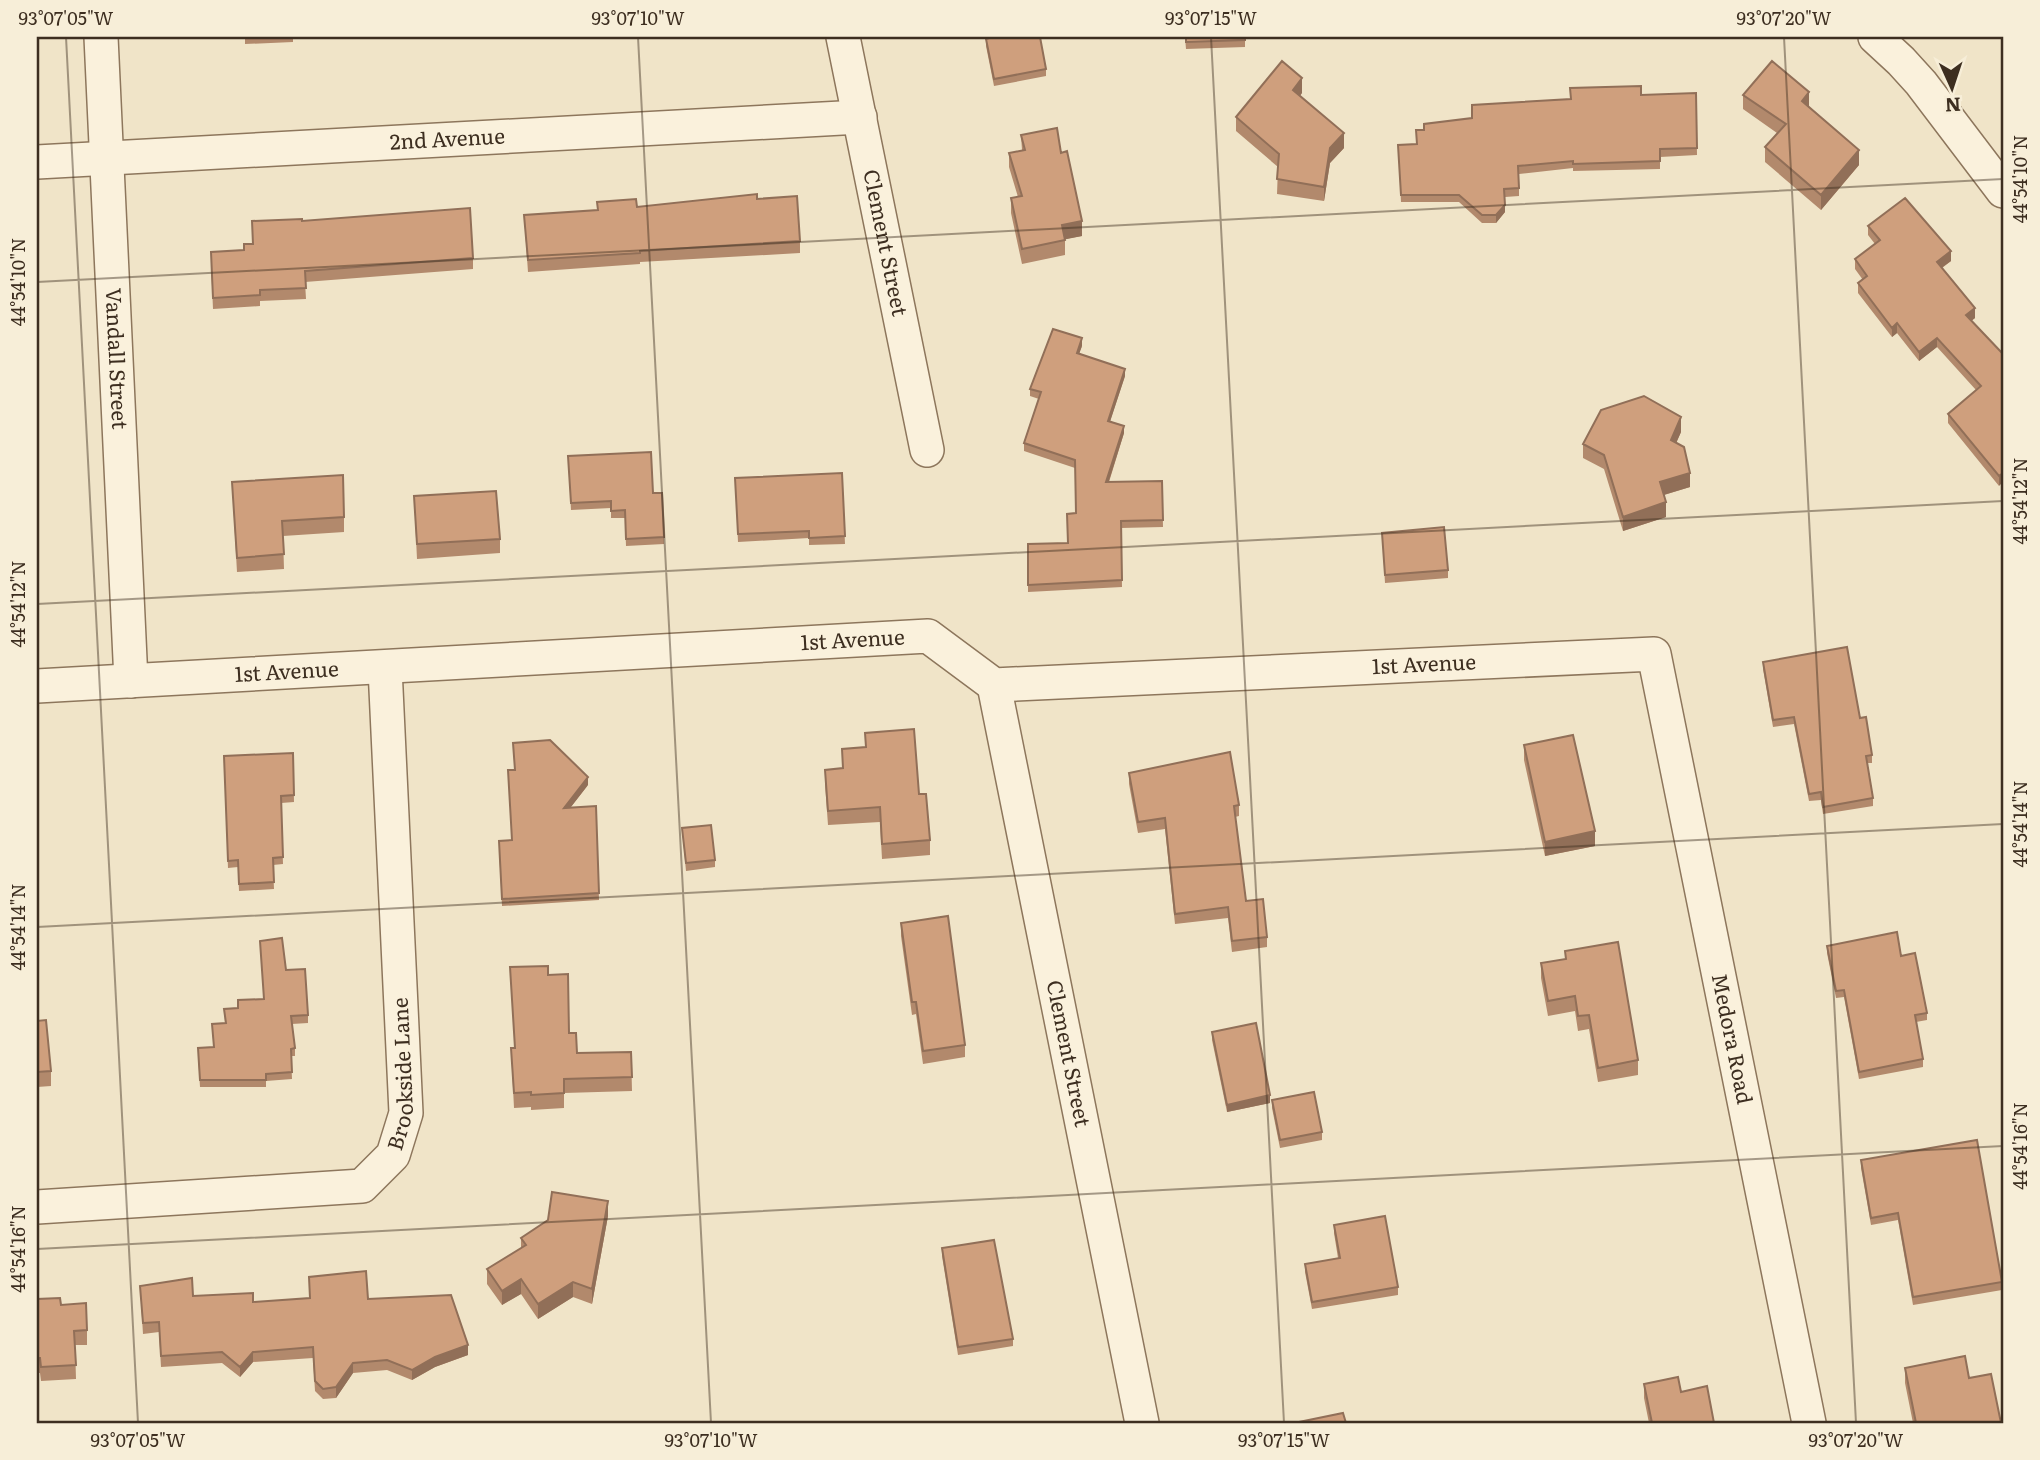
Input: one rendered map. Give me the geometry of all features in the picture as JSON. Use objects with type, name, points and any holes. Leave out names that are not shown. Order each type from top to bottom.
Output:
[{"type":"street","name":"Vandall Street","points":[[102,37],[131,681]]},
{"type":"street","name":"Clement Street","points":[[844,37],[927,450]]},
{"type":"street","points":[[1875,37],[1921,83],[2003,191]]},
{"type":"street","name":"2nd Avenue","points":[[37,162],[860,117]]},
{"type":"street","name":"1st Avenue","points":[[37,686],[928,636],[994,685],[1654,654]]},
{"type":"street","name":"Medora Road","points":[[1654,654],[1809,1423]]},
{"type":"street","name":"Brookside Lane","points":[[37,1207],[362,1186],[393,1155],[406,1113],[385,668]]},
{"type":"street","name":"Clement Street","points":[[994,685],[1142,1423]]},
{"type":"building","points":[[1040,37],[1046,69],[994,79],[986,39]]},
{"type":"building","points":[[1186,37],[1245,37],[1245,40],[1186,42]]},
{"type":"building","points":[[1282,61],[1302,78],[1293,90],[1344,133],[1330,148],[1324,187],[1277,179],[1279,154],[1236,117]]},
{"type":"building","points":[[1772,61],[1809,92],[1802,101],[1859,150],[1821,195],[1765,147],[1786,124],[1743,95]]},
{"type":"building","points":[[1641,86],[1641,95],[1696,93],[1697,148],[1660,149],[1660,161],[1573,164],[1573,161],[1518,166],[1519,188],[1504,189],[1505,205],[1496,215],[1482,215],[1459,195],[1401,195],[1398,145],[1417,144],[1416,130],[1424,130],[1424,124],[1472,118],[1472,105],[1571,99],[1570,88]]},
{"type":"building","points":[[1057,128],[1061,153],[1067,151],[1082,221],[1062,225],[1065,240],[1022,249],[1011,198],[1022,196],[1009,153],[1025,150],[1021,135]]},
{"type":"building","points":[[757,194],[757,199],[797,196],[800,241],[528,260],[524,215],[598,210],[597,202],[636,199],[637,207]]},
{"type":"building","points":[[1905,198],[1951,251],[1937,262],[1975,308],[1966,315],[2003,354],[2003,473],[1999,476],[1948,414],[1981,386],[1937,338],[1919,352],[1897,323],[1892,328],[1858,283],[1867,276],[1855,259],[1880,240],[1868,226]]},
{"type":"building","points":[[470,208],[473,258],[305,271],[306,288],[260,290],[260,295],[213,298],[211,252],[244,250],[244,244],[253,244],[252,221],[302,221]]},
{"type":"building","points":[[1053,329],[1082,338],[1077,353],[1125,369],[1108,421],[1124,426],[1106,482],[1162,481],[1163,520],[1121,521],[1122,580],[1028,585],[1028,544],[1068,543],[1067,514],[1076,513],[1075,460],[1024,443],[1041,392],[1030,389]]},
{"type":"building","points":[[1644,396],[1681,417],[1671,440],[1684,447],[1690,473],[1660,482],[1666,502],[1623,517],[1604,455],[1583,444],[1601,410]]},
{"type":"building","points":[[651,452],[653,493],[662,493],[664,537],[626,539],[625,510],[611,511],[611,501],[571,503],[568,456]]},
{"type":"building","points":[[842,473],[845,536],[809,538],[809,531],[738,534],[735,478]]},
{"type":"building","points":[[343,475],[344,517],[282,521],[284,554],[237,558],[232,482]]},
{"type":"building","points":[[496,491],[500,539],[417,544],[414,496]]},
{"type":"building","points":[[1444,527],[1448,570],[1385,575],[1382,533]]},
{"type":"building","points":[[1847,647],[1860,718],[1866,717],[1872,755],[1866,756],[1873,798],[1823,807],[1821,792],[1809,794],[1794,717],[1773,720],[1763,662]]},
{"type":"building","points":[[914,729],[919,794],[926,794],[930,840],[882,844],[880,807],[828,811],[825,770],[843,768],[842,749],[866,747],[865,733]]},
{"type":"building","points":[[1573,735],[1595,831],[1545,842],[1524,745]]},
{"type":"building","points":[[550,740],[588,777],[564,808],[596,806],[599,893],[502,899],[499,841],[512,840],[508,770],[515,770],[513,743]]},
{"type":"building","points":[[1230,752],[1239,805],[1234,806],[1246,901],[1263,899],[1267,937],[1232,941],[1228,907],[1175,914],[1165,818],[1138,822],[1129,773]]},
{"type":"building","points":[[293,753],[294,795],[281,796],[283,857],[273,858],[274,882],[239,884],[238,860],[228,861],[224,756]]},
{"type":"building","points":[[711,825],[715,860],[686,863],[682,828]]},
{"type":"building","points":[[948,916],[965,1045],[923,1051],[916,1002],[912,1002],[901,923]]},
{"type":"building","points":[[1897,932],[1901,956],[1915,953],[1927,1013],[1915,1015],[1923,1059],[1859,1072],[1844,990],[1836,991],[1827,946]]},
{"type":"building","points":[[282,938],[286,970],[305,969],[308,1015],[291,1016],[295,1048],[291,1049],[292,1072],[266,1074],[266,1080],[200,1080],[198,1048],[214,1047],[212,1024],[226,1023],[224,1009],[238,1008],[238,1000],[264,999],[260,941]]},
{"type":"building","points":[[1618,942],[1638,1060],[1598,1068],[1589,1015],[1578,1016],[1575,996],[1548,1001],[1541,963],[1566,959],[1565,951]]},
{"type":"building","points":[[548,966],[548,975],[568,974],[569,1033],[576,1033],[577,1053],[631,1052],[632,1077],[564,1079],[564,1093],[514,1093],[511,1048],[515,1048],[510,967]]},
{"type":"building","points":[[46,1020],[51,1071],[37,1072],[37,1021]]},
{"type":"building","points":[[1256,1023],[1270,1095],[1227,1105],[1212,1032]]},
{"type":"building","points":[[1314,1092],[1322,1132],[1280,1140],[1272,1100]]},
{"type":"building","points":[[1977,1140],[2002,1282],[1913,1297],[1898,1213],[1871,1218],[1861,1160]]},
{"type":"building","points":[[552,1192],[608,1201],[592,1289],[573,1282],[538,1304],[521,1279],[502,1291],[487,1269],[526,1245],[521,1238],[548,1220]]},
{"type":"building","points":[[1385,1216],[1398,1287],[1312,1302],[1305,1264],[1340,1258],[1334,1225]]},
{"type":"building","points":[[994,1240],[1013,1339],[958,1347],[942,1248]]},
{"type":"building","points":[[366,1271],[368,1299],[451,1295],[468,1345],[435,1357],[412,1370],[387,1360],[353,1363],[336,1387],[323,1389],[315,1381],[313,1347],[253,1352],[240,1367],[222,1352],[161,1356],[159,1322],[143,1323],[140,1286],[192,1278],[193,1296],[253,1293],[253,1302],[310,1298],[309,1277]]},
{"type":"building","points":[[60,1298],[61,1305],[86,1303],[87,1330],[74,1331],[76,1365],[41,1367],[40,1358],[37,1358],[37,1299]]},
{"type":"building","points":[[1965,1356],[1969,1378],[1991,1374],[2001,1423],[1916,1423],[1905,1368]]},
{"type":"building","points":[[1678,1377],[1681,1392],[1707,1386],[1714,1423],[1652,1423],[1644,1384]]},
{"type":"building","points":[[1343,1413],[1346,1423],[1294,1423]]}]
